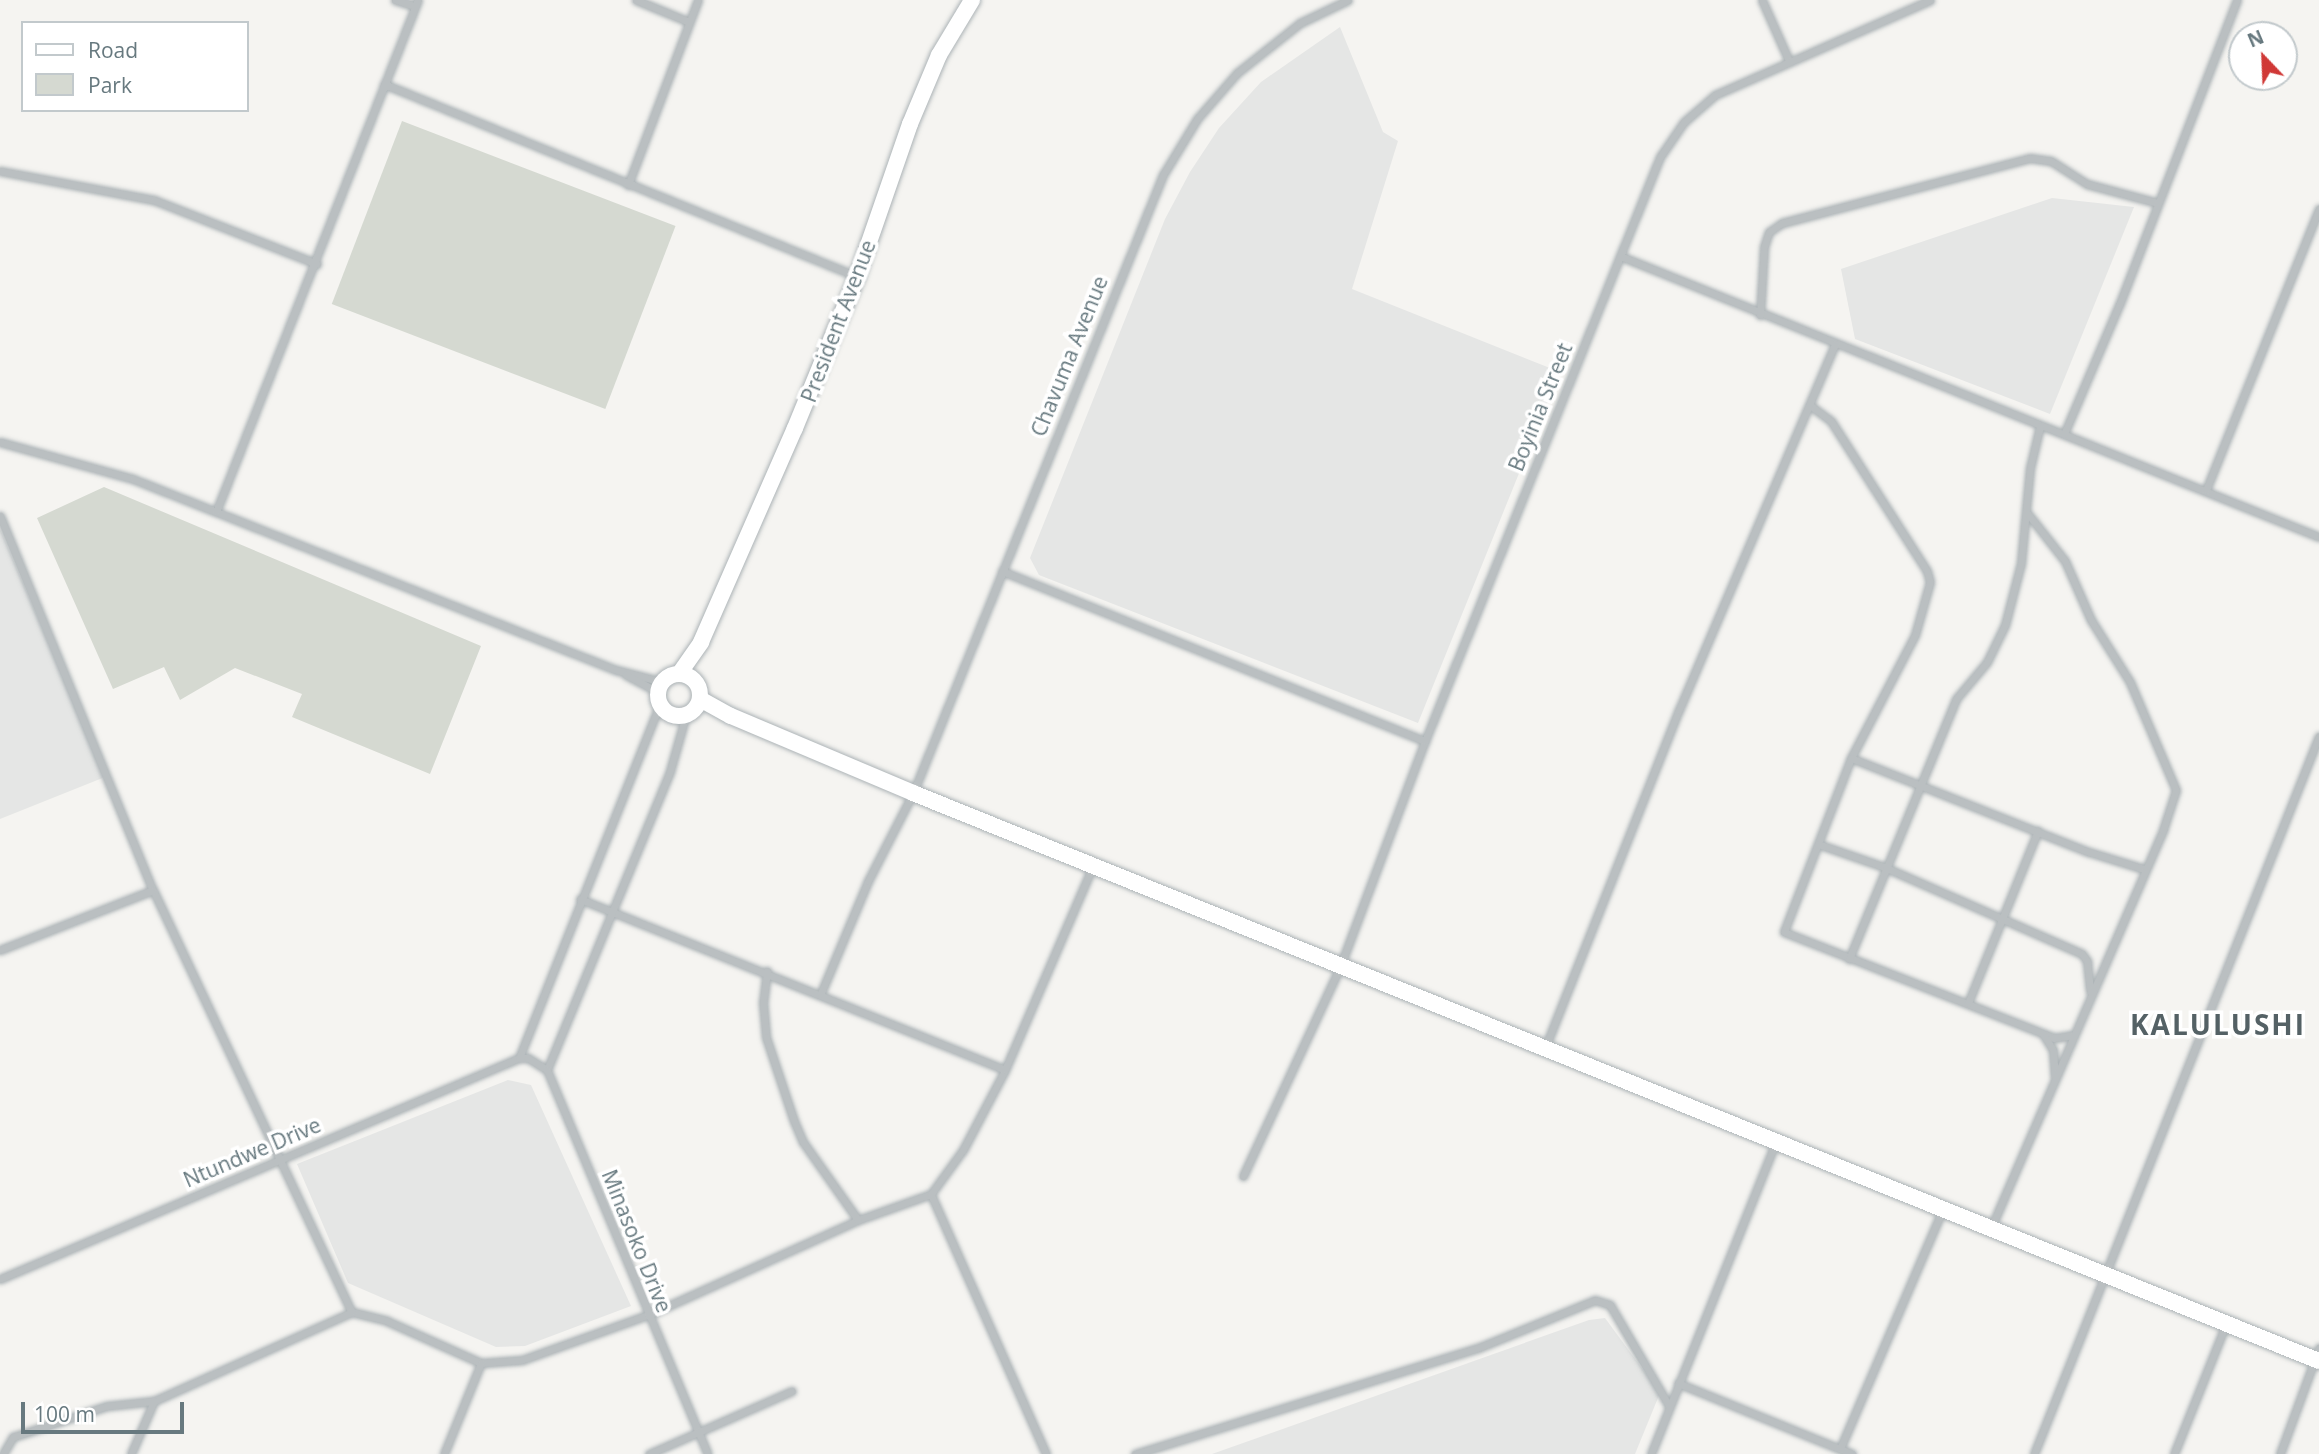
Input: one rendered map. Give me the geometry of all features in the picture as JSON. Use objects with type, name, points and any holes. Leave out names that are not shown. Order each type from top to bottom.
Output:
[{"type":"street","points":[[216,512],[317,264],[416,3],[395,0]]},
{"type":"street","points":[[636,0],[689,22]]},
{"type":"street","points":[[628,185],[698,0]]},
{"type":"street","name":"President Avenue","points":[[679,674],[701,642],[857,277],[915,113],[939,55],[972,0]]},
{"type":"street","name":"Chavuma Avenue","points":[[821,993],[868,881],[913,793],[1121,272],[1163,175],[1190,130],[1237,73],[1300,23],[1348,0]]},
{"type":"street","points":[[1762,0],[1789,61]]},
{"type":"street","name":"Boyinia Street","points":[[1243,1176],[1340,967],[1425,741],[1660,157],[1684,121],[1716,95],[1930,0]]},
{"type":"street","points":[[2064,434],[2237,0]]},
{"type":"street","points":[[384,85],[857,277]]},
{"type":"street","points":[[1760,315],[1764,247],[1769,232],[1782,223],[2030,158],[2059,164],[2076,180],[2158,203]]},
{"type":"street","points":[[0,171],[154,200],[317,264]]},
{"type":"street","points":[[2206,489],[2319,209]]},
{"type":"street","points":[[1620,256],[1760,315],[2206,489],[2319,537]]},
{"type":"street","points":[[1545,1048],[1679,710],[1835,344]]},
{"type":"street","points":[[1811,405],[1831,421],[1927,570],[1930,582],[1915,635],[1851,758],[1784,932],[2054,1038],[2072,1035]]},
{"type":"street","points":[[1849,959],[1884,867],[1956,699],[1977,677],[1998,642],[2014,597],[2028,513],[2030,468],[2040,426]]},
{"type":"street","points":[[0,442],[73,459],[216,512],[616,670],[661,692],[671,714],[695,702]]},
{"type":"street","points":[[1991,1228],[2072,1035],[2163,830],[2176,790],[2130,682],[2091,620],[2065,561],[2028,513]]},
{"type":"street","points":[[0,516],[153,890],[352,1312]]},
{"type":"street","points":[[1002,571],[1425,741]]},
{"type":"street","name":"President Avenue","points":[[695,702],[701,642]]},
{"type":"street","points":[[695,702],[670,771],[609,910],[547,1070],[537,1062],[519,1058],[661,692],[679,674],[695,702],[913,793],[2226,1324],[2317,1356],[2280,1454]]},
{"type":"street","points":[[2034,1454],[2319,736]]},
{"type":"street","points":[[1851,758],[2144,869]]},
{"type":"street","points":[[1968,1003],[2038,831]]},
{"type":"street","points":[[1818,844],[1884,867],[2085,957],[2090,995]]},
{"type":"street","points":[[3,1454],[13,1437],[107,1406],[154,1401],[352,1312],[387,1321],[481,1363],[547,1354],[648,1315],[858,1220],[931,1194],[963,1150],[1005,1070],[1093,866]]},
{"type":"street","points":[[0,950],[153,890]]},
{"type":"street","points":[[580,900],[767,971],[1005,1070]]},
{"type":"street","points":[[767,971],[763,1002],[766,1037],[794,1121],[803,1142],[858,1220]]},
{"type":"street","points":[[2043,1034],[2053,1050],[2056,1077]]},
{"type":"street","name":"Ntundwe Drive","points":[[0,1279],[519,1058]]},
{"type":"street","name":"Minasoko Drive","points":[[547,1070],[708,1454]]},
{"type":"street","points":[[1651,1454],[1777,1142]]},
{"type":"street","points":[[931,1194],[1046,1454]]},
{"type":"street","points":[[1840,1449],[1943,1209]]},
{"type":"street","points":[[1135,1454],[1478,1348],[1595,1300],[1610,1305],[1669,1406]]},
{"type":"street","points":[[2174,1454],[2226,1324]]},
{"type":"street","points":[[444,1454],[481,1363]]},
{"type":"street","points":[[1678,1383],[1852,1454]]},
{"type":"street","points":[[649,1454],[792,1391]]},
{"type":"street","points":[[131,1454],[154,1401]]},
{"type":"shaded area","points":[[1340,27],[1383,132],[1398,141],[1352,289],[1560,372],[1418,723],[1039,575],[1030,558],[1165,219],[1190,172],[1219,128],[1261,82]]},
{"type":"shaded area","points":[[2052,198],[2134,207],[2050,414],[1855,339],[1841,269]]},
{"type":"shaded area","points":[[0,529],[105,777],[0,819]]},
{"type":"shaded area","points":[[508,1080],[531,1085],[631,1306],[525,1346],[496,1347],[348,1283],[297,1164]]},
{"type":"shaded area","points":[[1605,1318],[1660,1393],[1635,1454],[1212,1454],[1589,1320]]},
{"type":"green space","points":[[402,121],[676,226],[605,409],[332,304]]},
{"type":"green space","points":[[104,487],[481,646],[430,774],[292,717],[302,694],[235,668],[180,700],[164,667],[113,689],[37,518]]},
{"type":"district","name":"KALULUSHI","points":[[2218,1024]]}]
